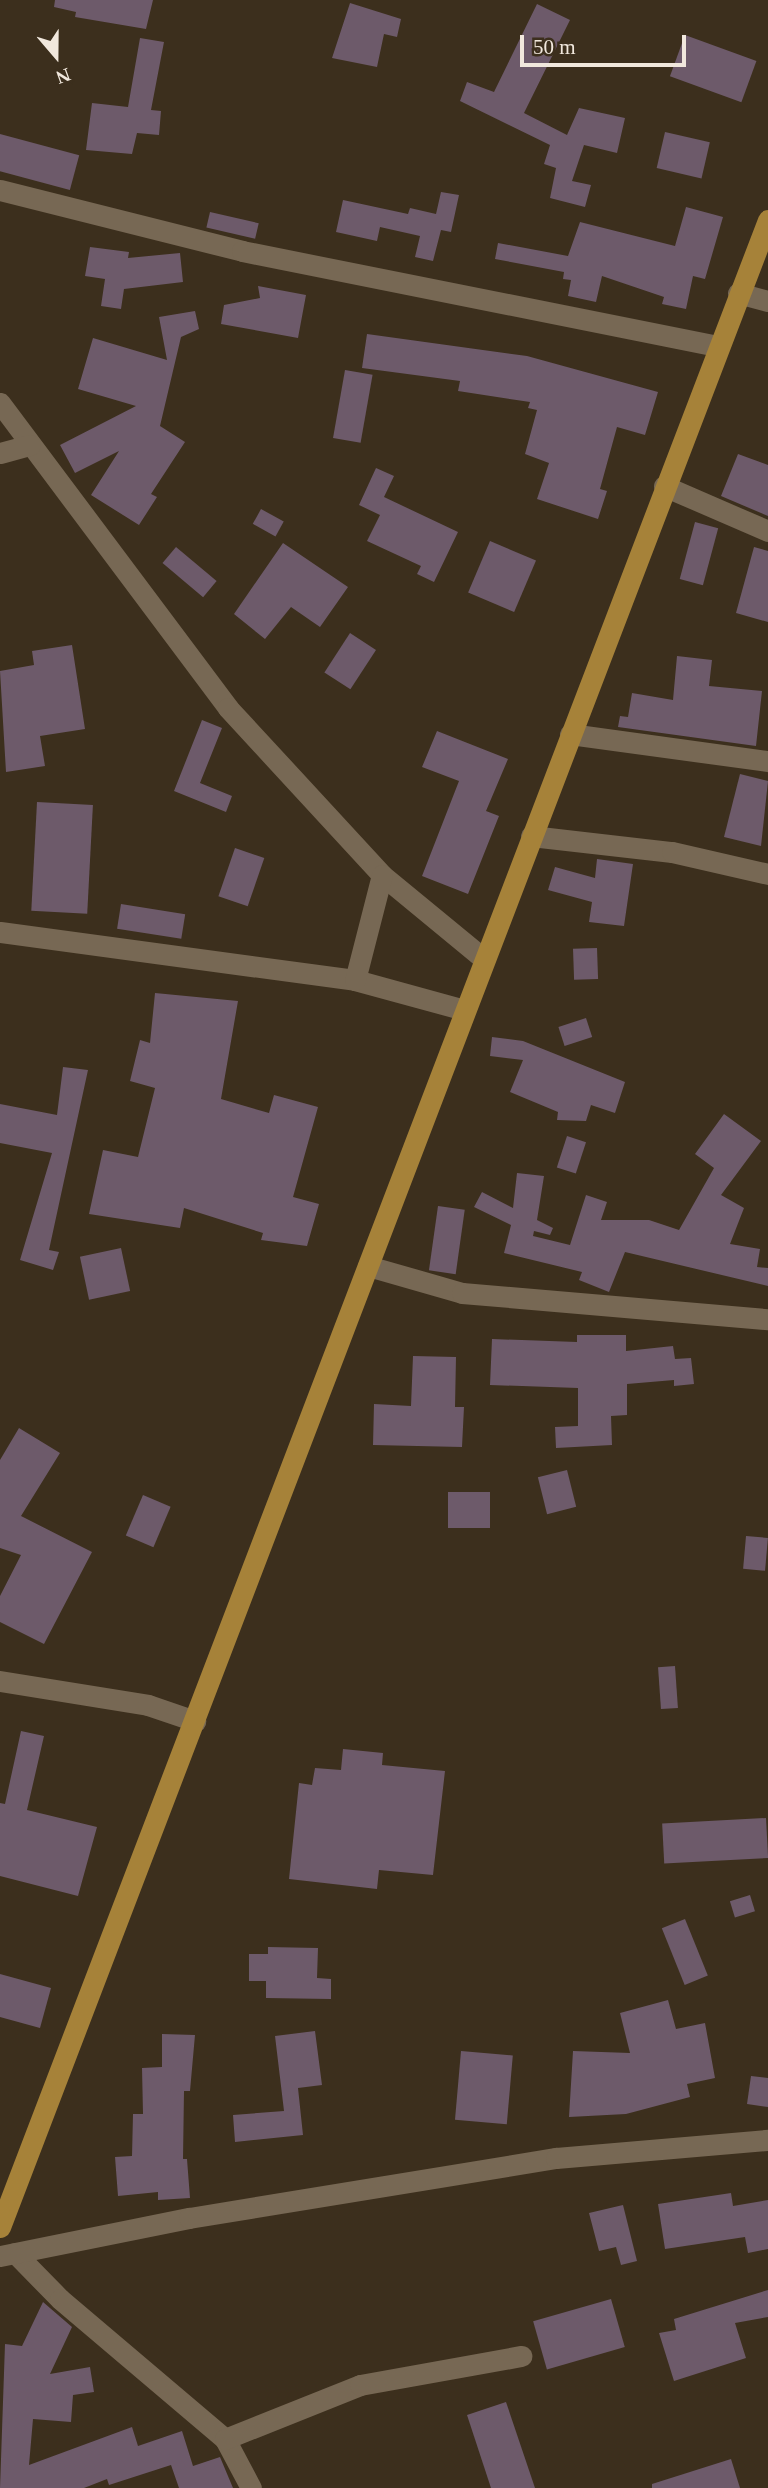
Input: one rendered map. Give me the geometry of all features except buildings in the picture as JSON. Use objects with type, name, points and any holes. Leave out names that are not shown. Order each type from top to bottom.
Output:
[{"type":"main road","points":[[0,2227],[717,346],[768,220]]},
{"type":"street","points":[[0,190],[242,251],[717,346]]},
{"type":"street","points":[[738,293],[768,301]]},
{"type":"street","points":[[0,403],[228,709],[382,875],[484,960]]},
{"type":"street","points":[[0,453],[30,445]]},
{"type":"street","points":[[664,486],[768,531]]},
{"type":"street","points":[[570,734],[768,761]]},
{"type":"street","points":[[531,836],[672,852],[768,874]]},
{"type":"street","points":[[355,980],[382,875]]},
{"type":"street","points":[[0,932],[355,980],[465,1010]]},
{"type":"street","points":[[368,1266],[462,1293],[768,1319]]},
{"type":"street","points":[[0,1681],[148,1704],[195,1721]]},
{"type":"street","points":[[8,2255],[556,2158],[768,2140]]},
{"type":"street","points":[[8,2255],[226,2439],[251,2488]]},
{"type":"street","points":[[226,2439],[360,2385],[521,2356]]}]
